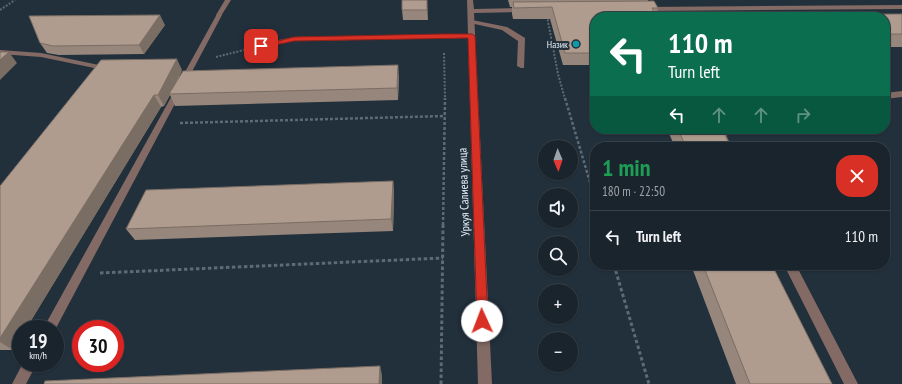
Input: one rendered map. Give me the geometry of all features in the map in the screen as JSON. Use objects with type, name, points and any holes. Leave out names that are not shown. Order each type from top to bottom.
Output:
[{"type":"street","points":[[54,320],[228,0]]},
{"type":"street","name":"Уркуя Салиева улица","points":[[470,0],[472,11],[485,384]]},
{"type":"street","points":[[655,0],[660,9]]},
{"type":"street","points":[[675,8],[678,12]]},
{"type":"street","points":[[637,9],[902,8]]},
{"type":"street","points":[[472,11],[546,10]]},
{"type":"street","points":[[472,22],[499,26],[513,31],[522,40],[521,66]]},
{"type":"street","points":[[261,46],[294,39],[472,36]]},
{"type":"street","points":[[0,52],[41,55],[104,68],[95,79]]},
{"type":"street","points":[[890,95],[902,94]]},
{"type":"street","points":[[793,270],[851,384]]},
{"type":"street","points":[[19,384],[25,372]]},
{"type":"path","points":[[0,10],[15,0]]},
{"type":"path","points":[[546,10],[558,74],[590,182]]},
{"type":"path","points":[[441,384],[445,116],[443,36]]},
{"type":"path","points":[[161,123],[445,116]]},
{"type":"path","points":[[79,274],[443,258]]},
{"type":"path","points":[[615,270],[649,384]]},
{"type":"building","points":[[402,0],[427,0],[427,10],[402,10]]},
{"type":"building","points":[[654,1],[658,8],[652,8],[654,12],[590,12],[590,53],[565,53],[552,7],[514,8],[513,2]]},
{"type":"building","points":[[890,14],[902,14],[902,34],[890,34]]},
{"type":"building","points":[[160,15],[139,45],[53,46],[40,43],[29,16]]},
{"type":"building","points":[[0,52],[9,52],[0,60]]},
{"type":"building","points":[[177,59],[158,95],[154,95],[0,338],[0,186],[101,60]]},
{"type":"building","points":[[398,65],[397,88],[169,94],[183,71]]},
{"type":"building","points":[[680,134],[724,134],[728,142],[684,142]]},
{"type":"building","points":[[393,181],[391,219],[126,229],[146,190]]},
{"type":"building","points":[[705,270],[775,270],[832,384],[750,384]]},
{"type":"building","points":[[380,366],[379,384],[44,384],[45,381]]},
{"type":"place","name":"Назик","points":[[576,44]]},
{"type":"route","points":[[261,46],[294,39],[472,36],[482,321]]}]
